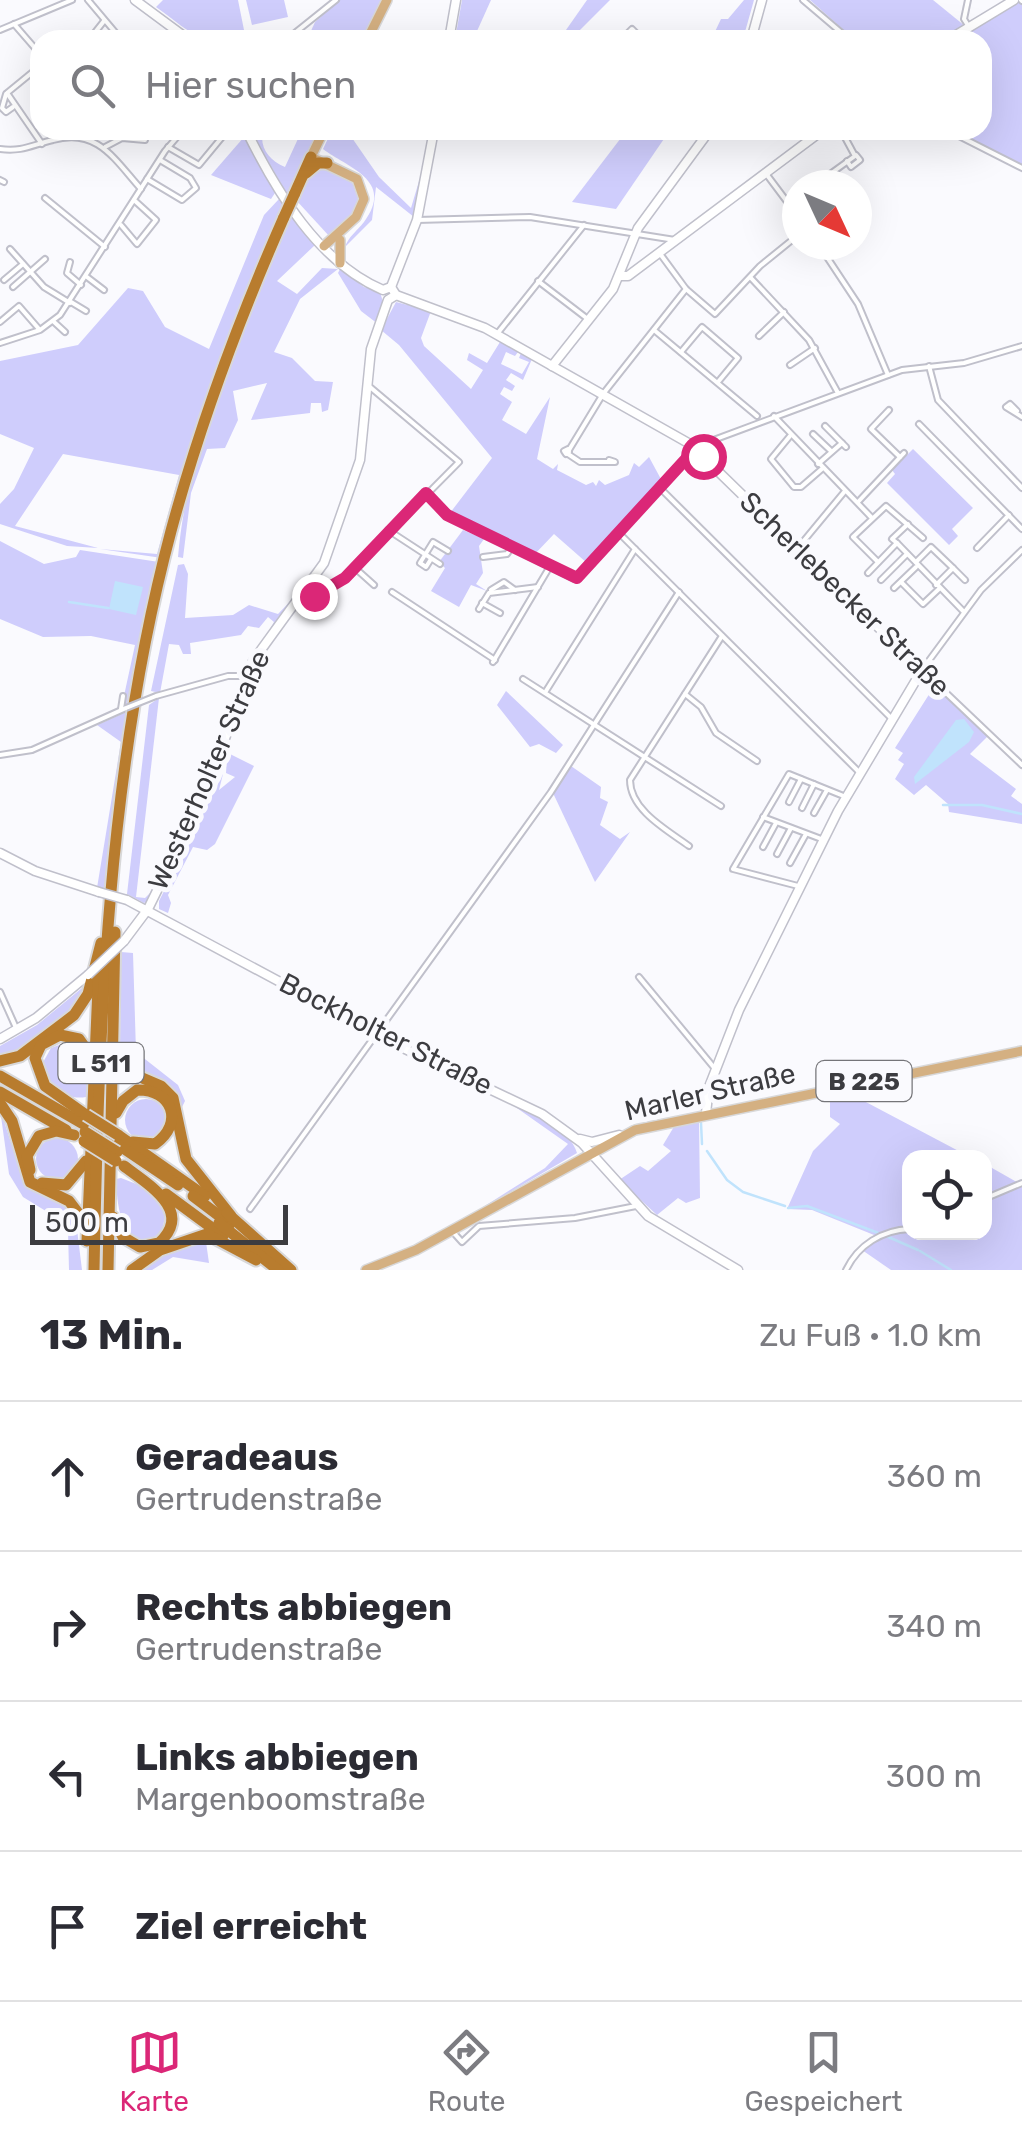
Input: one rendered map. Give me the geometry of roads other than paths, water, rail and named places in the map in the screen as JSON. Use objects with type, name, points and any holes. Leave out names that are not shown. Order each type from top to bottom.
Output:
[{"type":"highway","name":"L 511","points":[[98,1270],[103,1027],[116,857],[146,656],[180,502],[226,360],[312,154]]},
{"type":"highway","points":[[300,180],[314,165],[327,163]]},
{"type":"highway","name":"L 511","points":[[98,1270],[134,764],[180,502]]},
{"type":"highway","points":[[0,1064],[20,1056],[74,1016],[88,994],[116,857]]},
{"type":"highway","points":[[110,1200],[116,1226],[127,1241],[148,1247],[168,1235],[172,1220],[169,1204],[119,1147],[116,1032],[120,937]]},
{"type":"highway","points":[[84,1133],[56,1131],[38,1136],[27,1156],[33,1176],[51,1187],[66,1185],[80,1174],[93,1070],[101,943]]},
{"type":"highway","points":[[116,1032],[126,1068],[161,1086],[173,1098],[186,1159],[231,1216],[290,1270]]},
{"type":"highway","points":[[87,1240],[84,1133],[74,1108],[41,1081],[35,1065],[37,1050],[52,1037],[72,1036],[90,1051],[93,1070]]},
{"type":"highway","points":[[0,1064],[74,1108]]},
{"type":"highway","points":[[0,1080],[84,1133]]},
{"type":"highway","points":[[98,1270],[119,1147],[120,1105],[132,1092],[152,1090],[164,1096],[173,1121],[168,1133],[148,1145],[119,1147]]},
{"type":"highway","points":[[0,1092],[119,1147],[231,1216]]},
{"type":"highway","points":[[0,1103],[12,1121],[26,1176],[36,1187],[78,1210],[98,1270]]},
{"type":"highway","points":[[119,1147],[238,1248]]},
{"type":"highway","points":[[119,1147],[275,1270]]},
{"type":"highway","points":[[119,1147],[192,1195],[290,1270]]},
{"type":"highway","points":[[132,1270],[151,1254],[196,1235],[217,1236],[275,1270]]},
{"type":"main road","points":[[372,30],[387,0]]},
{"type":"main road","name":"L 511","points":[[312,154],[319,140]]},
{"type":"main road","points":[[312,154],[357,179],[364,199],[356,217],[326,248]]},
{"type":"main road","points":[[312,154],[353,170],[366,186],[364,214],[340,240],[326,248]]},
{"type":"main road","points":[[340,240],[340,263]]},
{"type":"main road","name":"Marler Straße","points":[[588,1152],[619,1135],[706,1114],[1022,1050]]},
{"type":"main road","name":"B 225","points":[[366,1270],[452,1230],[588,1152]]},
{"type":"street","points":[[0,30],[72,0]]},
{"type":"street","points":[[88,0],[113,30]]},
{"type":"street","points":[[135,0],[176,30]]},
{"type":"street","points":[[298,30],[336,0]]},
{"type":"street","points":[[453,30],[456,0]]},
{"type":"street","points":[[754,30],[762,0]]},
{"type":"street","points":[[803,0],[838,30]]},
{"type":"street","points":[[965,23],[968,0]]},
{"type":"street","points":[[958,30],[965,23],[1016,0]]},
{"type":"street","points":[[96,30],[104,21]]},
{"type":"street","points":[[14,24],[30,42]]},
{"type":"street","points":[[30,74],[7,93],[30,128]]},
{"type":"street","points":[[39,140],[42,144]]},
{"type":"street","points":[[0,149],[23,151],[52,140]]},
{"type":"street","points":[[93,140],[105,147],[141,189]]},
{"type":"street","points":[[105,147],[118,140]]},
{"type":"street","points":[[0,343],[40,330],[70,302],[174,140]]},
{"type":"street","points":[[168,147],[199,165],[220,140]]},
{"type":"street","name":"Scherlebecker Straße","points":[[252,140],[290,206],[353,276],[497,334],[696,448],[1022,765]]},
{"type":"street","name":"Westerholter Straße","points":[[0,1038],[17,1030],[88,975],[148,909],[216,769],[247,676],[267,638],[306,592],[324,563],[356,475],[371,349],[418,220],[432,140]]},
{"type":"street","points":[[552,366],[620,276],[636,232],[703,140]]},
{"type":"street","points":[[620,276],[628,276],[810,140]]},
{"type":"street","points":[[836,170],[855,154],[847,140]]},
{"type":"street","points":[[967,140],[1022,168]]},
{"type":"street","points":[[147,179],[186,200],[196,188],[190,178],[160,160]]},
{"type":"street","points":[[765,173],[782,196]]},
{"type":"street","points":[[45,198],[105,247]]},
{"type":"street","points":[[120,224],[137,244],[156,220],[134,200]]},
{"type":"street","points":[[418,220],[530,217],[676,240]]},
{"type":"street","points":[[497,334],[584,224]]},
{"type":"street","points":[[10,248],[30,272],[86,311]]},
{"type":"street","points":[[659,252],[686,289],[715,314],[782,249]]},
{"type":"street","points":[[12,287],[45,259]]},
{"type":"street","points":[[829,260],[858,304],[888,375]]},
{"type":"street","points":[[70,262],[67,272],[82,285]]},
{"type":"street","points":[[4,280],[22,264]]},
{"type":"street","points":[[87,277],[104,290]]},
{"type":"street","points":[[750,278],[815,348],[838,393]]},
{"type":"street","points":[[538,281],[589,320]]},
{"type":"street","points":[[610,460],[580,462],[568,452],[603,394],[686,289]]},
{"type":"street","points":[[0,322],[19,306],[40,330]]},
{"type":"street","points":[[759,336],[784,312]]},
{"type":"street","points":[[53,321],[65,332]]},
{"type":"street","points":[[682,352],[702,328],[737,357],[718,382]]},
{"type":"street","points":[[653,330],[758,419]]},
{"type":"street","points":[[426,493],[447,515],[549,568],[577,578],[696,448],[758,419],[888,375],[964,363],[1022,346]]},
{"type":"street","points":[[790,366],[815,348]]},
{"type":"street","points":[[928,366],[938,400],[1022,488]]},
{"type":"street","points":[[306,592],[319,595],[355,568],[388,530],[459,462],[366,384]]},
{"type":"street","points":[[858,502],[902,455],[871,428],[889,410]]},
{"type":"street","points":[[1016,411],[1022,417]]},
{"type":"street","points":[[774,416],[872,518]]},
{"type":"street","points":[[920,424],[1022,528]]},
{"type":"street","points":[[790,436],[768,461],[798,488],[821,466],[830,450],[842,443],[825,426]]},
{"type":"street","points":[[813,434],[830,450]]},
{"type":"street","points":[[660,488],[892,719]]},
{"type":"street","points":[[797,549],[846,490]]},
{"type":"street","points":[[878,562],[853,537],[888,505],[922,538]]},
{"type":"street","points":[[977,548],[1010,516]]},
{"type":"street","points":[[908,524],[892,539],[964,612]]},
{"type":"street","points":[[388,530],[440,564]]},
{"type":"street","points":[[619,533],[860,773]]},
{"type":"street","points":[[431,559],[426,567],[420,563],[431,541],[448,551]]},
{"type":"street","points":[[868,573],[897,544]]},
{"type":"street","points":[[894,588],[930,547],[964,580]]},
{"type":"street","points":[[483,557],[508,554],[511,548]]},
{"type":"street","points":[[546,691],[635,549]]},
{"type":"street","points":[[706,1114],[715,1074],[739,1010],[860,773],[922,670],[964,612],[1022,550]]},
{"type":"street","points":[[881,580],[908,554]]},
{"type":"street","points":[[355,568],[374,585]]},
{"type":"street","points":[[392,592],[494,661],[549,568]]},
{"type":"street","points":[[901,582],[923,604],[952,568]]},
{"type":"street","points":[[500,613],[481,606],[488,593],[538,587]]},
{"type":"street","points":[[250,1208],[594,724],[679,592]]},
{"type":"street","points":[[689,846],[634,798],[630,780],[722,636]]},
{"type":"street","points":[[0,755],[32,750],[156,696],[228,676],[247,676]]},
{"type":"street","points":[[522,679],[722,806]]},
{"type":"street","points":[[685,694],[701,707],[716,733],[757,761]]},
{"type":"street","points":[[123,708],[124,696]]},
{"type":"street","points":[[802,887],[733,869],[789,774],[846,798]]},
{"type":"street","points":[[789,802],[801,779]]},
{"type":"street","points":[[802,808],[814,784]]},
{"type":"street","points":[[814,813],[827,790]]},
{"type":"street","points":[[763,817],[824,840]]},
{"type":"street","points":[[763,846],[776,823]]},
{"type":"street","points":[[778,854],[791,828]]},
{"type":"street","points":[[790,863],[806,834]]},
{"type":"street","name":"Bockholter Straße","points":[[0,853],[35,871],[148,909],[377,1034],[514,1098],[574,1137],[636,1206],[738,1270]]},
{"type":"street","points":[[639,977],[715,1074]]},
{"type":"street","points":[[0,992],[17,1030]]},
{"type":"street","points":[[574,1137],[592,1142],[619,1135]]},
{"type":"street","points":[[559,1169],[582,1163],[601,1167]]},
{"type":"street","points":[[992,1196],[1022,1183]]},
{"type":"street","points":[[452,1230],[462,1242],[479,1226],[575,1218],[636,1206]]},
{"type":"street","points":[[846,1270],[854,1255],[868,1243],[902,1229]]},
{"type":"waterway","points":[[69,602],[108,608]]},
{"type":"waterway","points":[[943,805],[982,805],[1022,814]]},
{"type":"waterway","points":[[701,1123],[702,1144]]},
{"type":"waterway","points":[[707,1151],[727,1180],[743,1192],[785,1206]]},
{"type":"waterway","points":[[788,1208],[807,1206],[881,1234]]},
{"type":"waterway","points":[[886,1236],[918,1250]]},
{"type":"waterway","points":[[920,1251],[951,1270]]}]
